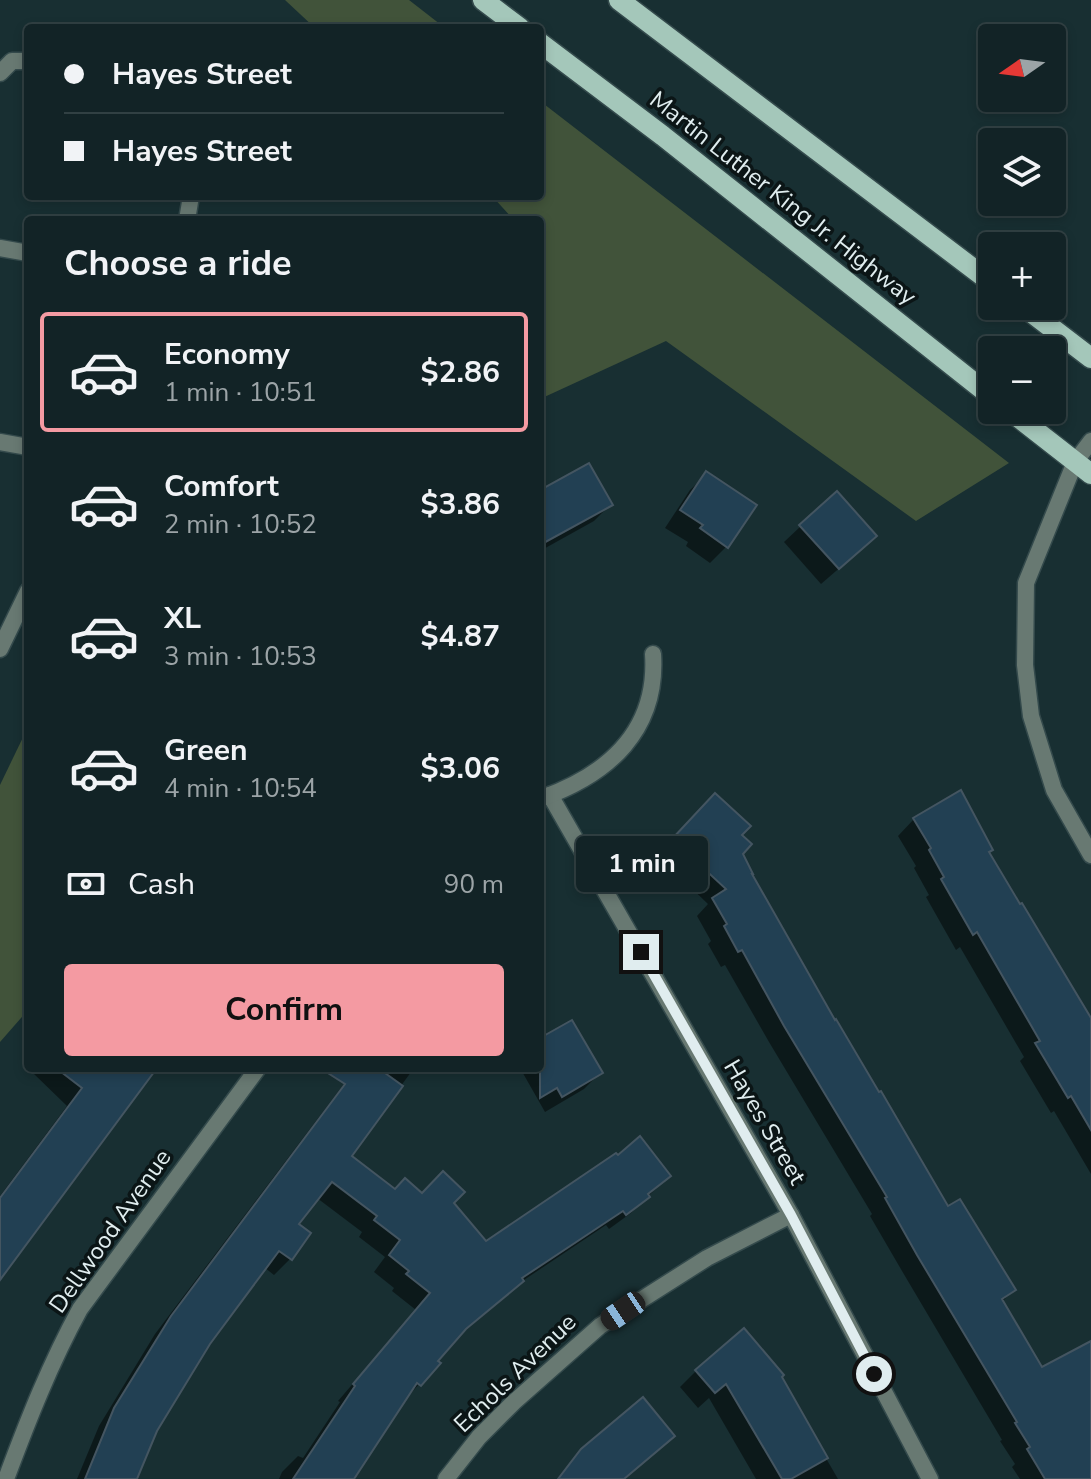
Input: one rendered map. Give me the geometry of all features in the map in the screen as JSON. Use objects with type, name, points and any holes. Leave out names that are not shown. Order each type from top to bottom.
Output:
[{"type":"main road","points":[[483,0],[515,24]]},
{"type":"main road","points":[[619,0],[978,272]]},
{"type":"main road","name":"Martin Luther King Jr. Highway","points":[[544,46],[674,144],[978,386]]},
{"type":"main road","points":[[1041,320],[1091,358]]},
{"type":"main road","points":[[1027,424],[1083,468]]},
{"type":"street","points":[[0,73],[12,61],[24,61]]},
{"type":"street","points":[[0,248],[24,252]]},
{"type":"street","points":[[1091,441],[1083,468],[1026,583],[1025,665],[1031,716],[1054,790],[1091,855]]},
{"type":"street","points":[[0,442],[24,446]]},
{"type":"street","points":[[0,649],[24,599]]},
{"type":"street","points":[[545,796],[607,764],[620,753],[638,728],[650,701],[655,676],[653,654]]},
{"type":"street","name":"Hayes Street","points":[[545,796],[791,1215],[930,1479]]},
{"type":"street","name":"Dellwood Avenue","points":[[6,1479],[35,1401],[80,1309],[255,1072]]},
{"type":"street","name":"Echols Avenue","points":[[446,1479],[479,1437],[514,1402],[600,1326],[707,1258],[791,1215]]},
{"type":"green space","points":[[285,0],[409,0],[440,24],[311,24]]},
{"type":"green space","points":[[544,104],[1009,463],[916,521],[666,341],[544,397],[544,216],[510,216],[496,200],[544,200]]},
{"type":"green space","points":[[24,735],[24,1015],[0,1042],[0,785]]},
{"type":"building","points":[[589,463],[613,505],[544,543],[544,488]]},
{"type":"building","points":[[706,471],[757,505],[728,548],[700,528],[703,525],[680,510]]},
{"type":"building","points":[[837,491],[877,536],[839,569],[799,525]]},
{"type":"building","points":[[961,790],[993,850],[989,852],[1091,1018],[1091,1130],[1035,1043],[1040,1041],[977,932],[973,935],[941,879],[944,877],[929,850],[931,848],[913,818]]},
{"type":"building","points":[[715,793],[751,826],[742,835],[752,844],[743,854],[835,1020],[881,1091],[948,1206],[960,1199],[1016,1290],[1002,1299],[1042,1367],[1091,1341],[1091,1479],[1045,1479],[1027,1449],[1030,1447],[1017,1422],[917,1255],[887,1197],[742,950],[738,952],[712,898],[726,889],[672,839]]},
{"type":"building","points":[[572,1020],[603,1073],[562,1097],[557,1088],[540,1098],[544,1036]]},
{"type":"building","points":[[61,1072],[154,1072],[0,1280],[0,1198],[82,1088]]},
{"type":"building","points":[[326,1072],[384,1072],[403,1086],[352,1156],[395,1189],[405,1178],[422,1193],[443,1171],[465,1192],[454,1203],[486,1241],[616,1153],[618,1155],[640,1136],[671,1176],[626,1215],[623,1211],[522,1278],[524,1281],[466,1329],[421,1386],[417,1383],[354,1479],[293,1479],[355,1386],[353,1384],[430,1293],[389,1255],[400,1240],[374,1220],[377,1216],[332,1182],[299,1224],[311,1233],[292,1260],[279,1251],[210,1344],[157,1431],[137,1479],[85,1479],[114,1408],[171,1316],[345,1084]]},
{"type":"building","points":[[744,1328],[784,1375],[782,1377],[828,1458],[791,1479],[782,1479],[726,1384],[715,1393],[695,1370]]},
{"type":"building","points":[[643,1397],[675,1436],[624,1479],[558,1479],[581,1449]]},
{"type":"route","points":[[641,952],[791,1215],[874,1374]]}]
